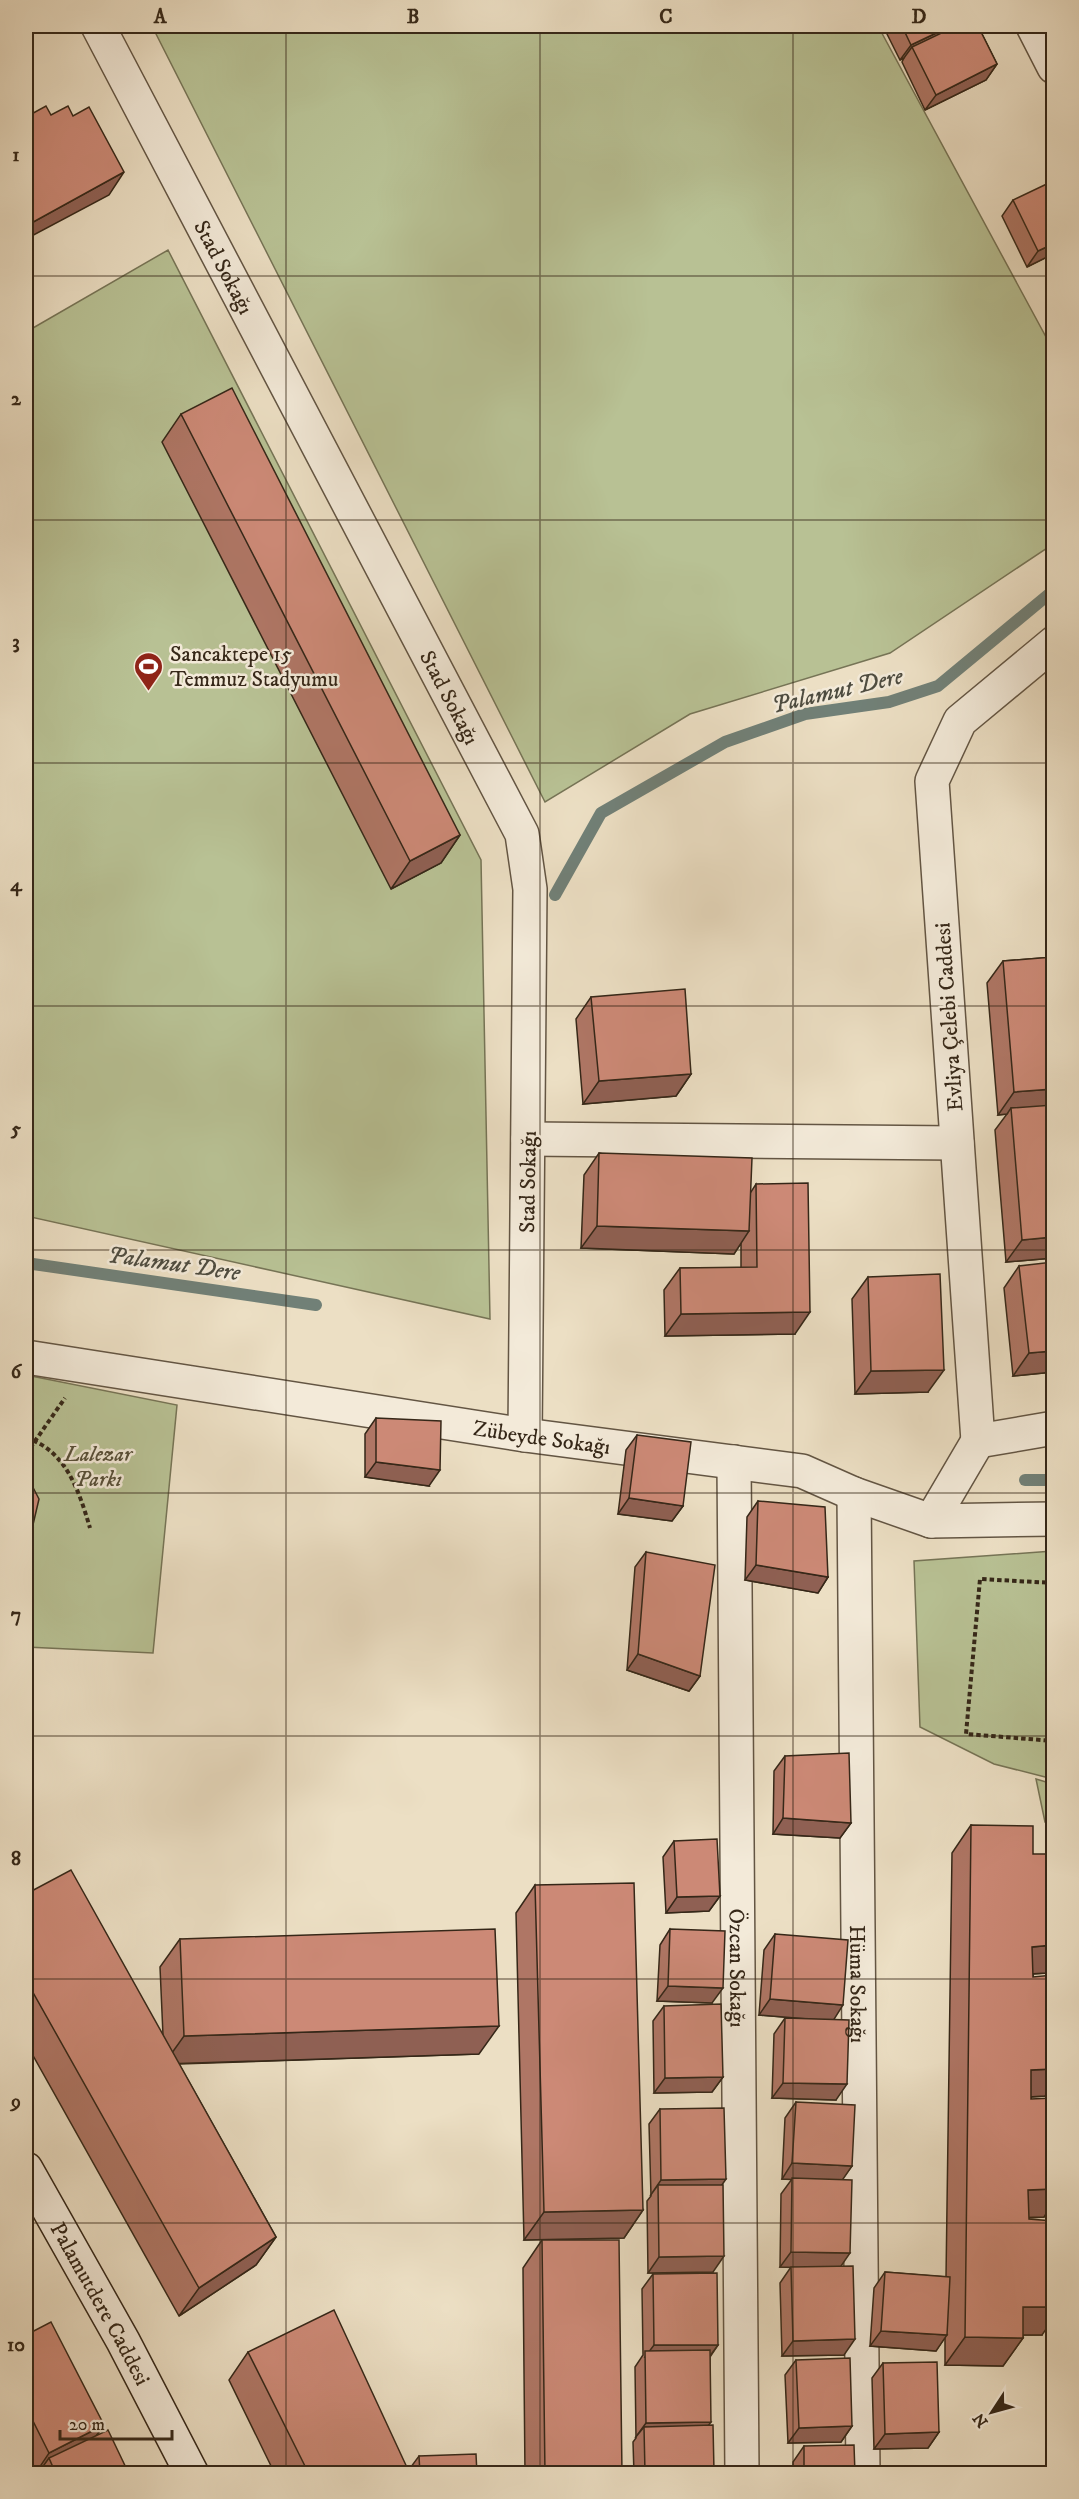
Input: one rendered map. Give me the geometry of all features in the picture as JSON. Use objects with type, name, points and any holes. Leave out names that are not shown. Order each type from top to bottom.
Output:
[{"type":"street","name":"Stad Sokağı","points":[[98,26],[522,834],[530,889],[525,1435]]},
{"type":"street","points":[[1033,26],[1053,67]]},
{"type":"street","name":"Evliya Çelebi Caddesi","points":[[978,1440],[932,781],[960,721],[1053,644]]},
{"type":"street","points":[[528,1139],[957,1143]]},
{"type":"street","name":"Zübeyde Sokağı","points":[[26,1357],[525,1435],[802,1471],[855,1494],[931,1521],[1053,1519]]},
{"type":"street","points":[[931,1521],[978,1440],[1053,1428]]},
{"type":"street","name":"Özcan Sokağı","points":[[734,1462],[742,2474]]},
{"type":"street","name":"Hüma Sokağı","points":[[855,1494],[863,2474]]},
{"type":"street","name":"Palamutdere Caddesi","points":[[26,2169],[123,2341],[192,2474]]},
{"type":"path","points":[[26,1454],[85,1368]]},
{"type":"path","points":[[26,1438],[36,1441],[58,1457],[78,1489],[90,1528]]},
{"type":"path","points":[[1053,1583],[980,1579],[966,1734],[1053,1741]]},
{"type":"green space","points":[[152,26],[878,26],[1053,350],[1053,544],[890,653],[690,714],[545,802]]},
{"type":"green space","points":[[168,250],[481,860],[490,1319],[26,1216],[26,332]]},
{"type":"green space","name":"Lalezar Parkı","points":[[26,1375],[177,1405],[153,1653],[26,1647]]},
{"type":"green space","points":[[1054,1551],[1053,1779],[994,1764],[920,1727],[914,1561]]},
{"type":"green space","points":[[1036,1779],[1053,1784],[1053,1829],[1045,1822]]},
{"type":"building","points":[[902,26],[951,26],[911,45]]},
{"type":"building","points":[[956,26],[978,26],[997,64],[936,95],[912,47]]},
{"type":"building","points":[[46,106],[51,115],[68,106],[73,116],[89,107],[124,172],[26,226],[26,117]]},
{"type":"building","points":[[1053,181],[1053,244],[1038,251],[1013,200]]},
{"type":"building","points":[[232,388],[460,835],[410,861],[181,414]]},
{"type":"building","points":[[1053,957],[1053,1089],[1014,1092],[1003,961]]},
{"type":"building","points":[[685,989],[691,1074],[599,1081],[591,997]]},
{"type":"building","points":[[1053,1105],[1053,1237],[1022,1240],[1011,1108]]},
{"type":"building","points":[[599,1153],[752,1158],[749,1231],[597,1226]]},
{"type":"building","points":[[808,1183],[810,1312],[681,1314],[680,1268],[757,1267],[756,1184]]},
{"type":"building","points":[[1053,1262],[1053,1351],[1029,1353],[1019,1266]]},
{"type":"building","points":[[940,1274],[944,1370],[871,1371],[868,1277]]},
{"type":"building","points":[[376,1418],[441,1421],[440,1470],[376,1462]]},
{"type":"building","points":[[637,1435],[691,1442],[683,1506],[629,1498]]},
{"type":"building","points":[[26,1474],[39,1499],[32,1529],[26,1532]]},
{"type":"building","points":[[758,1501],[825,1507],[828,1577],[756,1565]]},
{"type":"building","points":[[646,1552],[715,1565],[700,1676],[638,1654]]},
{"type":"building","points":[[849,1753],[851,1823],[783,1818],[785,1756]]},
{"type":"building","points":[[971,1825],[1033,1826],[1033,1854],[1053,1854],[1053,1945],[1032,1947],[1033,1977],[1053,1975],[1053,2069],[1031,2070],[1031,2099],[1053,2098],[1053,2189],[1028,2190],[1029,2219],[1053,2221],[1053,2307],[1023,2307],[1023,2338],[965,2337]]},
{"type":"building","points":[[717,1839],[720,1896],[677,1897],[674,1841]]},
{"type":"building","points":[[71,1870],[276,2237],[199,2288],[26,1980],[26,1894]]},
{"type":"building","points":[[634,1883],[643,2210],[544,2212],[535,1885]]},
{"type":"building","points":[[495,1929],[499,2026],[184,2036],[180,1939]]},
{"type":"building","points":[[670,1929],[725,1931],[723,1988],[668,1986]]},
{"type":"building","points":[[775,1934],[848,1940],[843,2005],[770,1999]]},
{"type":"building","points":[[721,2004],[723,2077],[665,2078],[664,2006]]},
{"type":"building","points":[[785,2018],[849,2020],[847,2084],[783,2083]]},
{"type":"building","points":[[796,2102],[855,2105],[852,2166],[792,2163]]},
{"type":"building","points":[[724,2108],[726,2179],[661,2180],[660,2109]]},
{"type":"building","points":[[792,2178],[852,2180],[850,2253],[791,2252]]},
{"type":"building","points":[[658,2185],[723,2185],[724,2256],[659,2257]]},
{"type":"building","points":[[542,2240],[619,2240],[622,2474],[545,2474]]},
{"type":"building","points":[[853,2266],[855,2339],[793,2341],[791,2267]]},
{"type":"building","points":[[885,2272],[950,2277],[947,2335],[881,2331]]},
{"type":"building","points":[[717,2273],[718,2345],[654,2345],[653,2274]]},
{"type":"building","points":[[334,2310],[410,2474],[309,2474],[248,2352]]},
{"type":"building","points":[[51,2322],[104,2425],[49,2453],[26,2407],[26,2335]]},
{"type":"building","points":[[710,2350],[711,2422],[646,2423],[645,2351]]},
{"type":"building","points":[[850,2358],[852,2426],[799,2428],[796,2360]]},
{"type":"building","points":[[937,2362],[939,2432],[885,2434],[883,2363]]},
{"type":"building","points":[[713,2425],[714,2471],[645,2473],[644,2427]]},
{"type":"building","points":[[108,2430],[129,2474],[56,2474],[49,2458]]},
{"type":"building","points":[[854,2445],[855,2474],[804,2474],[804,2446]]},
{"type":"building","points":[[476,2454],[477,2474],[420,2474],[419,2456]]},
{"type":"waterway","name":"Palamut Dere","points":[[555,895],[601,813],[725,742],[805,714],[889,702],[938,686],[1054,590]]},
{"type":"waterway","name":"Palamut Dere","points":[[26,1263],[316,1305]]},
{"type":"waterway","points":[[1025,1480],[1054,1480]]},
{"type":"place","name":"Sancaktepe 15 Temmuz Stadyumu","points":[[149,692]]}]
